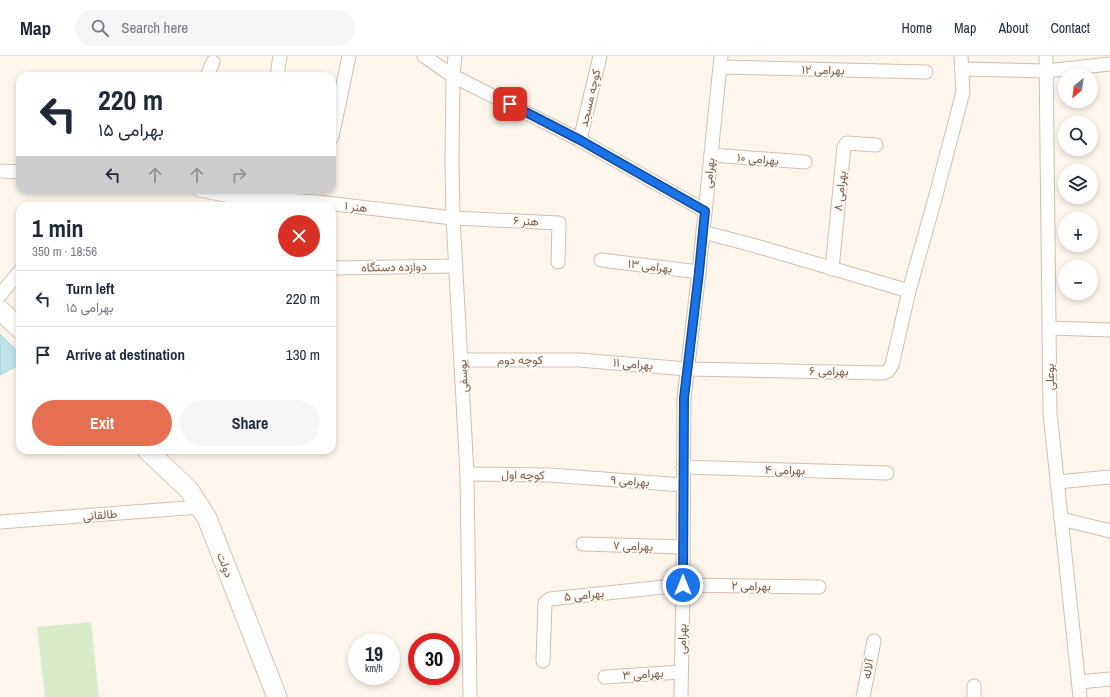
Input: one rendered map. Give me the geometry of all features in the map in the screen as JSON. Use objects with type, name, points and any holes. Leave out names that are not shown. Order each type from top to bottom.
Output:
[{"type":"main road","points":[[0,310],[16,325]]},
{"type":"main road","name":"دولت","points":[[151,454],[189,490],[207,518],[277,697]]},
{"type":"street","points":[[278,72],[280,56]]},
{"type":"street","points":[[336,117],[349,56]]},
{"type":"street","points":[[424,56],[453,76],[580,140],[705,211]]},
{"type":"street","name":"یوسفی","points":[[455,56],[453,76],[453,218],[462,360],[467,474],[470,697]]},
{"type":"street","name":"کوچه مسجد","points":[[580,140],[600,56]]},
{"type":"street","name":"بوعلی","points":[[1046,56],[1050,413],[1080,697]]},
{"type":"street","points":[[209,72],[213,62]]},
{"type":"street","name":"بهرامی ۱۲","points":[[721,62],[926,72]]},
{"type":"street","name":"بهرامی","points":[[681,697],[684,398],[721,62]]},
{"type":"street","points":[[962,62],[1046,71],[1110,64]]},
{"type":"street","name":"بهرامی ۶","points":[[687,368],[883,373],[888,371],[892,365],[909,291],[963,92],[962,62]]},
{"type":"street","name":"بهرامی ۸","points":[[832,269],[844,147],[847,143],[876,145]]},
{"type":"street","name":"بهرامی ۱۰","points":[[711,155],[805,162]]},
{"type":"street","points":[[0,170],[16,172]]},
{"type":"street","name":"هنر ۱","points":[[219,194],[235,198],[320,196],[453,218]]},
{"type":"street","name":"هنر ۶","points":[[453,218],[559,223],[558,262]]},
{"type":"street","points":[[703,232],[909,291]]},
{"type":"street","name":"بهرامی ۱۳","points":[[601,260],[699,272]]},
{"type":"street","name":"دوازده دستگاه","points":[[336,268],[456,266]]},
{"type":"street","points":[[0,295],[16,276]]},
{"type":"street","points":[[1049,328],[1110,330]]},
{"type":"street","name":"کوچه دوم","points":[[462,360],[579,360]]},
{"type":"street","name":"بهرامی ۱۱","points":[[579,360],[687,368]]},
{"type":"street","name":"بهرامی ۴","points":[[683,468],[887,473]]},
{"type":"street","name":"کوچه اول","points":[[467,474],[578,477]]},
{"type":"street","name":"بهرامی ۹","points":[[578,477],[683,485]]},
{"type":"street","points":[[1057,482],[1110,477]]},
{"type":"street","name":"طالقانی","points":[[0,522],[200,508]]},
{"type":"street","points":[[1061,519],[1110,531]]},
{"type":"street","name":"بهرامی ۷","points":[[583,544],[683,547]]},
{"type":"street","name":"بهرامی ۲","points":[[683,585],[818,587]]},
{"type":"street","name":"بهرامی ۵","points":[[543,661],[545,603],[548,600],[683,585]]},
{"type":"street","name":"آلاله","points":[[863,697],[874,641]]},
{"type":"street","name":"بهرامی ۳","points":[[605,677],[681,672]]},
{"type":"street","points":[[1079,682],[1110,679]]},
{"type":"green space","points":[[91,622],[99,697],[45,697],[37,627]]},
{"type":"water","points":[[0,334],[16,350],[16,366],[0,375]]},
{"type":"route","points":[[510,104],[580,140],[705,211],[684,398],[683,585]]}]
